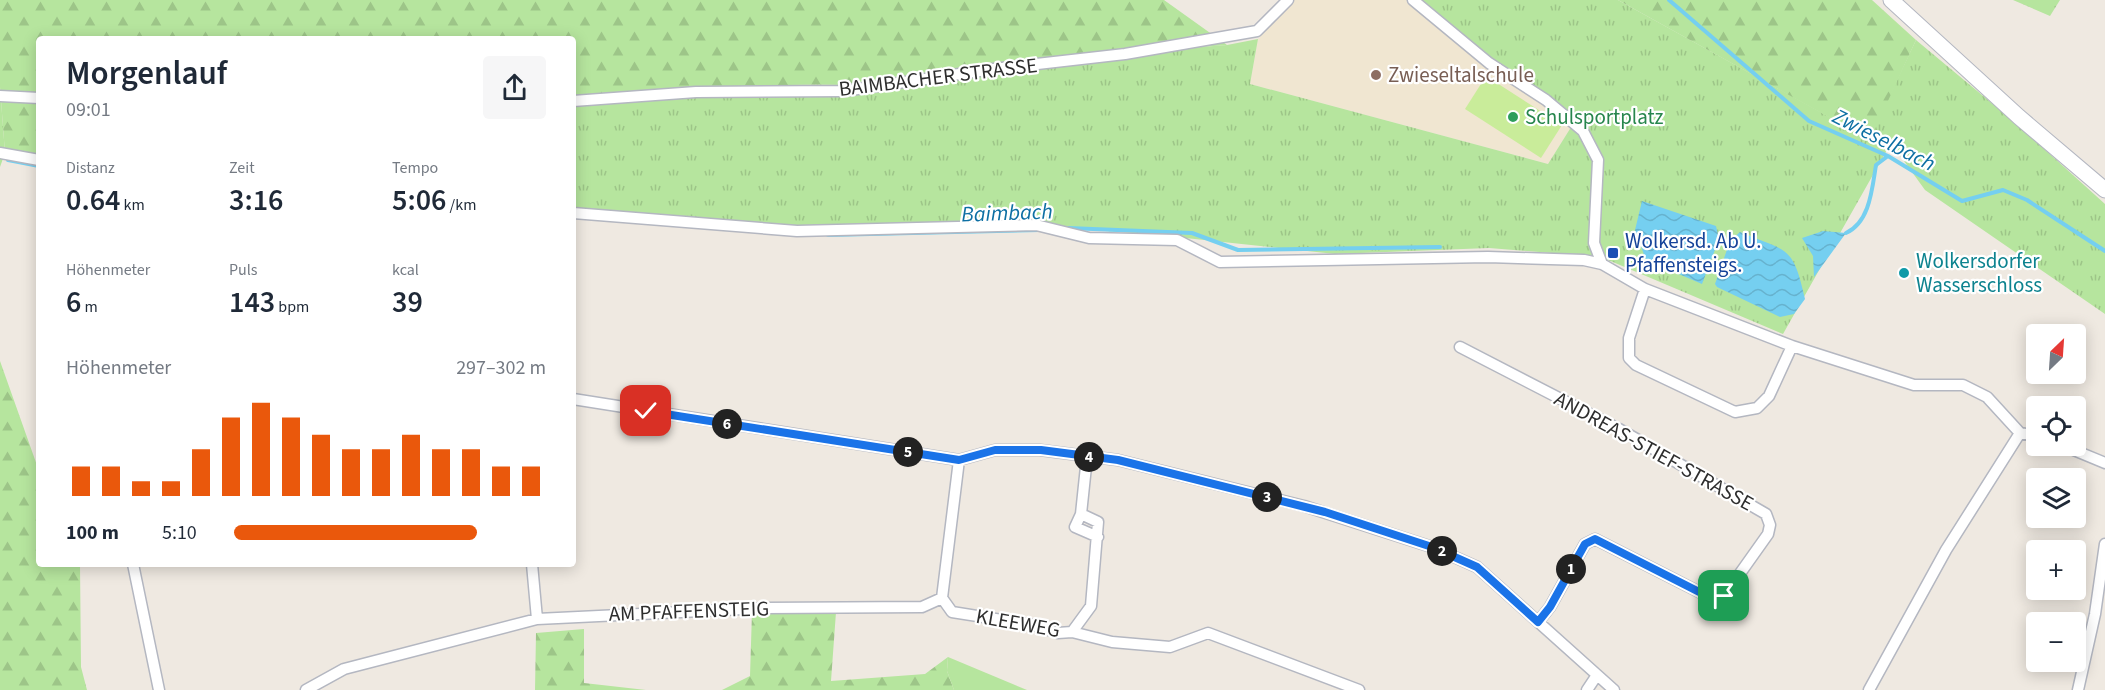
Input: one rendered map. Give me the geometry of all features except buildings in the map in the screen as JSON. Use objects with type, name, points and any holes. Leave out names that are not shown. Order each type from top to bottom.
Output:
[{"type":"street","name":"BAIMBACHER STRASSE","points":[[576,101],[696,92],[844,91],[993,69],[1125,54],[1257,31],[1288,0]]},
{"type":"street","points":[[1413,0],[1489,63],[1546,100],[1583,131],[1598,160],[1594,243],[1602,264]]},
{"type":"street","points":[[1892,0],[2019,117],[2105,190]]},
{"type":"street","points":[[0,96],[36,98]]},
{"type":"street","points":[[0,153],[36,159]]},
{"type":"street","points":[[576,213],[797,231],[1036,225],[1089,238],[1177,240],[1220,262],[1488,257],[1584,260],[1602,264],[1645,289],[1792,346],[1914,385],[1963,385],[1988,397],[2020,433],[2026,434]]},
{"type":"street","points":[[1645,289],[1629,338],[1629,358],[1636,365],[1735,412],[1757,408],[1769,396],[1792,346]]},
{"type":"street","name":"ANDREAS-STIEF-STRASSE","points":[[1460,347],[1619,429],[1766,514],[1770,525],[1768,534],[1724,596],[1711,598],[1595,539],[1585,544],[1550,607],[1538,622]]},
{"type":"street","points":[[576,399],[959,460],[995,450],[1041,450],[1118,460],[1304,506],[1432,547],[1477,567],[1614,690]]},
{"type":"street","points":[[1869,690],[1946,550],[2020,433]]},
{"type":"street","points":[[2086,454],[2104,460]]},
{"type":"street","name":"KLEEWEG","points":[[942,598],[952,612],[1034,625],[1058,633],[1072,632],[1090,606],[1098,537],[1098,522],[1081,514],[1087,457]]},
{"type":"street","points":[[942,598],[959,460]]},
{"type":"street","points":[[2078,690],[2096,614],[2105,544]]},
{"type":"street","points":[[134,567],[159,690]]},
{"type":"street","points":[[532,567],[537,619]]},
{"type":"street","name":"AM PFAFFENSTEIG","points":[[306,690],[344,669],[537,619],[765,608],[922,607],[942,598]]},
{"type":"street","points":[[1072,632],[1112,642],[1170,647],[1208,633],[1359,690]]},
{"type":"street","points":[[1587,690],[1597,675]]},
{"type":"shaded area","name":"Zwieseltalschule","points":[[1291,0],[1411,0],[1573,124],[1548,164],[1250,84],[1258,39]]},
{"type":"green space","points":[[0,0],[1164,0],[1227,45],[992,63],[845,84],[691,87],[576,97],[576,36],[36,36],[36,158],[5,153],[0,87]]},
{"type":"green space","points":[[1411,0],[1618,0],[1869,139],[1916,40],[2012,120],[2105,204],[2105,314],[1925,190],[1891,143],[1783,334],[1601,257],[1489,248],[1335,254],[1148,234],[977,222],[800,233],[576,215],[576,97],[691,87],[845,84],[992,63],[1227,45],[1258,39],[1250,84],[1548,164],[1573,124]]},
{"type":"green space","points":[[1618,0],[1872,0],[1916,40],[1870,140]]},
{"type":"green space","points":[[2013,0],[2060,0],[2050,16]]},
{"type":"green space","name":"Schulsportplatz","points":[[1486,76],[1562,125],[1541,158],[1465,109]]},
{"type":"green space","points":[[0,87],[5,153],[0,167]]},
{"type":"green space","points":[[0,361],[36,463],[36,567],[80,567],[81,667],[87,690],[0,690]]},
{"type":"green space","points":[[752,612],[836,612],[831,681],[925,674],[948,657],[947,671],[954,690],[722,690],[750,676]]},
{"type":"green space","points":[[584,629],[584,683],[646,690],[535,690],[536,633]]},
{"type":"green space","points":[[948,657],[1027,690],[954,690],[947,671]]},
{"type":"water","points":[[1642,201],[1716,226],[1719,239],[1702,284],[1646,260],[1635,230]]},
{"type":"water","points":[[1823,231],[1846,233],[1814,277],[1813,256],[1802,238]]},
{"type":"water","points":[[1740,232],[1779,248],[1792,260],[1797,269],[1805,299],[1794,314],[1780,317],[1715,284],[1730,241]]},
{"type":"waterway","name":"Zwieselbach","points":[[1669,0],[1809,121],[1888,156],[1962,201],[2003,190],[2027,200],[2105,251]]},
{"type":"waterway","name":"Baimbach","points":[[1846,233],[1854,228],[1865,213],[1876,165],[1888,156]]},
{"type":"waterway","name":"Baimbach","points":[[8,160],[36,165]]},
{"type":"waterway","name":"Baimbach","points":[[1068,228],[1192,233],[1238,250],[1440,247]]},
{"type":"waterway","name":"Baimbach","points":[[828,235],[1039,230]]},
{"type":"place","name":"Zwieseltalschule","points":[[1376,75]]},
{"type":"place","name":"Schulsportplatz","points":[[1513,117]]},
{"type":"place","name":"Wolkersd. Ab U. Pfaffensteigs.","points":[[1613,253]]},
{"type":"place","name":"Wolkersdorfer Wasserschloss","points":[[1904,273]]},
{"type":"route","points":[[646,411],[959,460],[995,450],[1041,450],[1118,460],[1304,506],[1432,547],[1477,567],[1538,622],[1550,607],[1585,544],[1595,539],[1711,598],[1724,596]]}]
